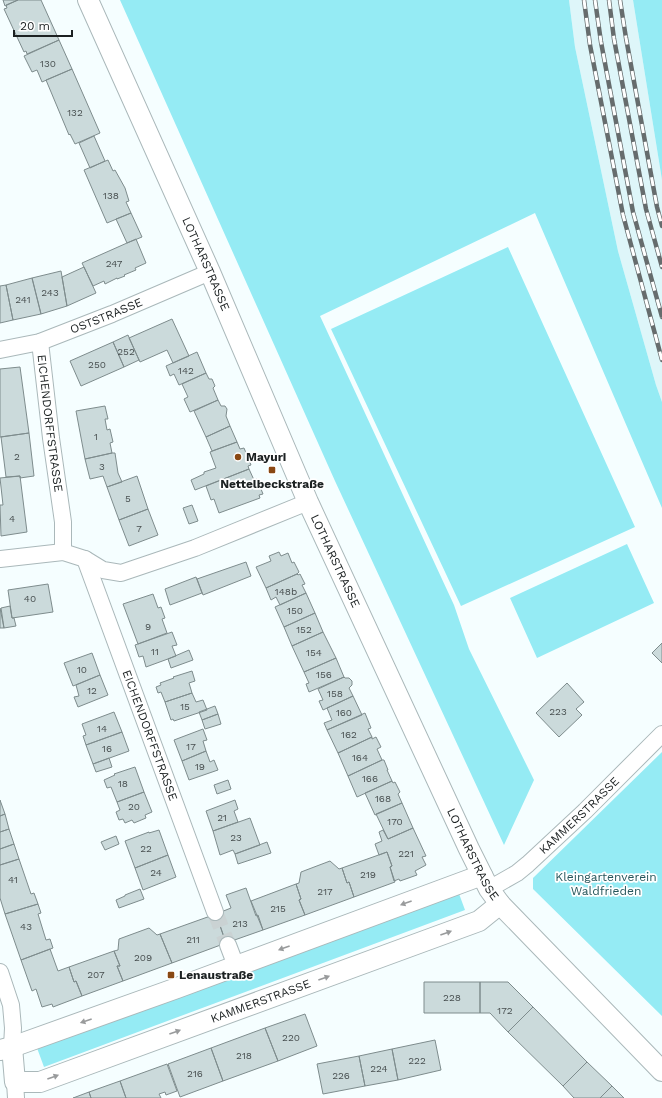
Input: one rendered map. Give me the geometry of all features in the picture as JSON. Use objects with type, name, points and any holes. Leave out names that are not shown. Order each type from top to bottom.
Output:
[{"type":"street","name":"LOTHARSTRASSE","points":[[88,0],[210,272],[308,502],[491,889],[662,1072]]},
{"type":"street","name":"OSTSTRASSE","points":[[0,350],[40,342],[112,314],[210,272]]},
{"type":"street","name":"EICHENDORFFSTRASSE","points":[[40,342],[51,438],[63,522],[63,552]]},
{"type":"street","points":[[0,559],[63,552],[85,559],[103,570],[121,573],[195,548],[308,502]]},
{"type":"street","name":"EICHENDORFFSTRASSE","points":[[85,559],[215,912]]},
{"type":"street","name":"KAMMERSTRASSE","points":[[6,1048],[236,966],[491,889],[517,873],[528,864],[585,811],[662,734]]},
{"type":"street","name":"KAMMERSTRASSE","points":[[15,1090],[479,921],[491,889]]},
{"type":"street","points":[[228,945],[236,966]]},
{"type":"street","points":[[0,972],[11,1005],[13,1028],[6,1048],[15,1090]]},
{"type":"shaded area","points":[[569,0],[633,0],[662,180],[662,402],[618,251],[575,47]]},
{"type":"green space","points":[[120,0],[569,0],[575,47],[618,251],[662,402],[662,508],[535,213],[320,316],[454,605],[469,649],[534,780],[504,845],[335,481]]},
{"type":"green space","points":[[633,0],[662,0],[662,180]]},
{"type":"green space","points":[[508,247],[635,527],[461,606],[331,329]]},
{"type":"green space","points":[[627,544],[654,603],[537,658],[510,598]]},
{"type":"green space","name":"Kleingartenverein Waldfrieden","points":[[662,752],[662,1016],[533,889],[533,878]]},
{"type":"green space","points":[[458,891],[465,910],[44,1067],[37,1048]]},
{"type":"building","points":[[3,0],[18,0],[5,6]]},
{"type":"building","points":[[18,0],[41,0],[59,40],[27,54],[26,51],[24,52],[4,9],[7,8],[6,5]]},
{"type":"building","points":[[59,40],[72,69],[42,82],[37,70],[32,72],[24,56]]},
{"type":"building","points":[[72,69],[100,133],[75,144],[70,134],[69,135],[46,80]]},
{"type":"building","points":[[94,136],[105,161],[90,168],[79,143]]},
{"type":"building","points":[[108,160],[113,171],[115,170],[125,188],[129,201],[126,202],[131,213],[107,223],[84,170]]},
{"type":"building","points":[[131,213],[142,237],[127,243],[116,219]]},
{"type":"building","points":[[136,239],[146,263],[135,268],[136,270],[124,275],[125,276],[105,284],[104,281],[93,286],[82,263]]},
{"type":"building","points":[[84,267],[96,293],[67,306],[62,277]]},
{"type":"building","points":[[61,271],[67,306],[41,314],[32,278]]},
{"type":"building","points":[[32,278],[41,314],[13,320],[6,285]]},
{"type":"building","points":[[6,285],[13,320],[0,323],[0,286]]},
{"type":"building","points":[[172,319],[189,356],[173,363],[167,350],[140,362],[129,338]]},
{"type":"building","points":[[128,335],[139,360],[124,367],[113,342]]},
{"type":"building","points":[[113,342],[124,367],[81,386],[70,361]]},
{"type":"building","points":[[197,352],[206,373],[179,385],[174,374],[170,376],[166,366]]},
{"type":"building","points":[[20,367],[29,433],[0,437],[0,369]]},
{"type":"building","points":[[206,373],[209,379],[212,379],[215,386],[213,388],[218,400],[190,412],[184,399],[188,397],[182,384]]},
{"type":"building","points":[[218,400],[221,406],[225,406],[227,409],[226,416],[230,426],[206,437],[194,411]]},
{"type":"building","points":[[105,406],[108,419],[105,419],[107,430],[110,429],[113,442],[110,443],[112,453],[85,459],[76,411]]},
{"type":"building","points":[[230,426],[237,442],[212,451],[206,437]]},
{"type":"building","points":[[29,433],[34,476],[20,478],[20,476],[6,477],[1,437]]},
{"type":"building","points":[[237,442],[240,449],[244,448],[251,465],[248,466],[249,469],[195,490],[191,480],[204,474],[204,472],[216,468],[210,452]]},
{"type":"building","points":[[115,453],[118,473],[122,482],[107,487],[103,476],[90,479],[85,459]]},
{"type":"building","points":[[249,469],[254,480],[257,479],[263,494],[259,495],[260,498],[219,513],[214,499],[211,500],[206,486]]},
{"type":"building","points":[[20,476],[27,532],[1,536],[0,505],[3,505],[0,478]]},
{"type":"building","points":[[137,476],[148,509],[119,520],[107,487]]},
{"type":"building","points":[[192,505],[198,521],[189,524],[183,508]]},
{"type":"building","points":[[148,509],[158,535],[129,546],[119,520]]},
{"type":"building","points":[[279,552],[281,556],[288,553],[292,563],[294,562],[299,572],[266,588],[256,567],[271,561],[269,556]]},
{"type":"building","points":[[246,562],[251,576],[203,595],[197,579]]},
{"type":"building","points":[[300,574],[305,584],[302,585],[306,593],[280,605],[276,597],[271,600],[266,588]]},
{"type":"building","points":[[196,577],[202,593],[170,605],[165,589]]},
{"type":"building","points":[[48,584],[53,612],[12,618],[8,590]]},
{"type":"building","points":[[306,593],[315,613],[284,627],[275,607]]},
{"type":"building","points":[[153,594],[158,608],[161,607],[165,618],[162,619],[167,633],[138,644],[123,604]]},
{"type":"building","points":[[10,606],[12,618],[14,618],[16,626],[4,628],[1,608]]},
{"type":"building","points":[[0,608],[4,628],[0,628]]},
{"type":"building","points":[[315,613],[323,632],[292,646],[284,627]]},
{"type":"building","points":[[172,632],[177,645],[172,646],[176,656],[146,667],[143,656],[139,657],[135,645]]},
{"type":"building","points":[[323,632],[336,658],[304,672],[292,646]]},
{"type":"building","points":[[662,643],[662,663],[652,653]]},
{"type":"building","points":[[189,650],[193,660],[171,668],[168,659]]},
{"type":"building","points":[[92,653],[100,675],[73,686],[64,663]]},
{"type":"building","points":[[336,658],[344,677],[309,692],[306,684],[309,683],[304,672]]},
{"type":"building","points":[[192,671],[195,681],[189,683],[192,693],[165,702],[161,692],[158,693],[156,687],[161,685],[160,683],[174,678],[173,677]]},
{"type":"building","points":[[100,675],[108,695],[78,707],[74,697],[79,696],[76,685]]},
{"type":"building","points":[[344,677],[349,678],[352,681],[352,685],[349,688],[353,696],[323,710],[319,701],[323,700],[318,689]]},
{"type":"building","points":[[567,683],[584,702],[576,709],[582,715],[559,737],[536,713]]},
{"type":"building","points":[[192,693],[196,702],[203,700],[207,710],[174,721],[173,719],[171,720],[165,702]]},
{"type":"building","points":[[353,696],[362,715],[327,730],[324,723],[332,720],[327,708]]},
{"type":"building","points":[[215,706],[218,714],[202,720],[199,712]]},
{"type":"building","points":[[114,712],[122,732],[86,745],[83,736],[86,735],[82,724]]},
{"type":"building","points":[[365,713],[371,728],[368,729],[372,737],[338,753],[327,730]]},
{"type":"building","points":[[218,714],[221,724],[205,729],[202,720]]},
{"type":"building","points":[[203,729],[207,740],[203,741],[206,751],[182,761],[174,740]]},
{"type":"building","points":[[122,732],[129,751],[93,764],[86,745]]},
{"type":"building","points":[[372,737],[372,739],[376,737],[381,747],[377,749],[382,760],[348,776],[338,753]]},
{"type":"building","points":[[206,751],[210,762],[214,760],[218,770],[189,780],[182,761]]},
{"type":"building","points":[[109,758],[112,767],[96,772],[93,764]]},
{"type":"building","points":[[384,760],[392,781],[357,797],[348,776]]},
{"type":"building","points":[[135,767],[144,792],[117,802],[111,787],[107,788],[104,780],[115,775],[114,774]]},
{"type":"building","points":[[228,780],[231,789],[217,794],[214,785]]},
{"type":"building","points":[[392,781],[393,783],[395,782],[400,792],[398,794],[402,803],[375,815],[365,793]]},
{"type":"building","points":[[144,792],[152,812],[145,815],[146,818],[134,823],[132,820],[125,823],[123,819],[119,820],[116,812],[120,810],[117,802]]},
{"type":"building","points":[[0,800],[5,814],[0,816]]},
{"type":"building","points":[[235,800],[238,809],[234,811],[238,822],[213,831],[206,811]]},
{"type":"building","points":[[402,803],[413,828],[388,839],[376,814]]},
{"type":"building","points":[[5,814],[9,829],[0,832],[0,816]]},
{"type":"building","points":[[250,818],[260,845],[235,854],[233,850],[220,855],[213,831]]},
{"type":"building","points":[[413,828],[426,856],[422,857],[426,865],[415,871],[417,875],[400,881],[399,879],[394,881],[390,867],[392,866],[387,852],[379,855],[375,844],[382,841],[379,832],[383,830],[388,839]]},
{"type":"building","points":[[9,829],[14,844],[0,849],[0,832]]},
{"type":"building","points":[[159,830],[168,855],[135,868],[125,841]]},
{"type":"building","points":[[116,836],[119,844],[105,850],[101,842]]},
{"type":"building","points":[[267,842],[271,853],[238,864],[235,854]]},
{"type":"building","points":[[14,844],[19,859],[0,865],[0,849]]},
{"type":"building","points":[[387,852],[392,866],[390,867],[395,882],[354,897],[342,868]]},
{"type":"building","points":[[168,855],[176,877],[143,890],[135,868]]},
{"type":"building","points":[[19,859],[31,894],[34,893],[38,904],[5,914],[0,898],[0,865]]},
{"type":"building","points":[[330,861],[339,869],[342,868],[354,897],[305,915],[299,900],[301,899],[296,884],[299,883],[301,872]]},
{"type":"building","points":[[296,884],[301,899],[299,900],[305,915],[263,930],[251,901]]},
{"type":"building","points":[[246,888],[256,916],[258,915],[263,930],[226,943],[216,914],[231,908],[226,895]]},
{"type":"building","points":[[140,889],[144,899],[119,908],[116,900]]},
{"type":"building","points":[[38,904],[41,913],[38,914],[46,940],[50,939],[53,948],[21,960],[5,914]]},
{"type":"building","points":[[216,914],[226,943],[172,963],[160,934]]},
{"type":"building","points":[[149,928],[157,935],[160,934],[172,963],[123,981],[117,966],[120,966],[114,951],[118,950],[119,939]]},
{"type":"building","points":[[50,949],[58,971],[69,967],[74,982],[76,981],[82,996],[53,1007],[52,1004],[42,1007],[36,989],[32,991],[21,960]]},
{"type":"building","points":[[114,951],[120,966],[117,966],[123,981],[82,996],[76,981],[74,982],[69,967]]},
{"type":"building","points":[[424,982],[480,982],[480,1013],[424,1013]]},
{"type":"building","points":[[480,982],[508,982],[533,1007],[508,1032],[490,1013],[480,1013]]},
{"type":"building","points":[[533,1007],[587,1062],[563,1086],[508,1032]]},
{"type":"building","points":[[305,1014],[317,1046],[278,1061],[265,1028]]},
{"type":"building","points":[[265,1028],[278,1061],[223,1081],[211,1048]]},
{"type":"building","points":[[435,1040],[441,1070],[398,1080],[392,1049]]},
{"type":"building","points":[[211,1048],[223,1081],[180,1097],[168,1064]]},
{"type":"building","points":[[392,1049],[398,1080],[365,1086],[359,1056]]},
{"type":"building","points":[[359,1056],[365,1086],[323,1094],[317,1064]]},
{"type":"building","points":[[587,1062],[612,1086],[600,1098],[574,1098],[563,1086]]},
{"type":"building","points":[[167,1064],[177,1091],[166,1095],[165,1092],[159,1094],[161,1098],[126,1098],[120,1081]]},
{"type":"building","points":[[120,1081],[126,1098],[91,1098],[89,1092]]},
{"type":"building","points":[[612,1086],[624,1098],[600,1098]]},
{"type":"building","points":[[89,1092],[91,1098],[73,1098]]},
{"type":"tunnel","points":[[215,912],[228,945]]},
{"type":"railway","points":[[584,0],[590,45],[623,215],[662,360]]},
{"type":"railway","points":[[595,0],[601,42],[633,212],[662,317]]},
{"type":"railway","points":[[609,0],[614,39],[646,209],[662,267]]},
{"type":"railway","points":[[620,0],[657,207],[662,226]]},
{"type":"place","name":"Mayuri","points":[[238,457]]},
{"type":"place","name":"Nettelbeckstraße","points":[[272,470]]},
{"type":"place","name":"Lenaustraße","points":[[171,975]]}]
